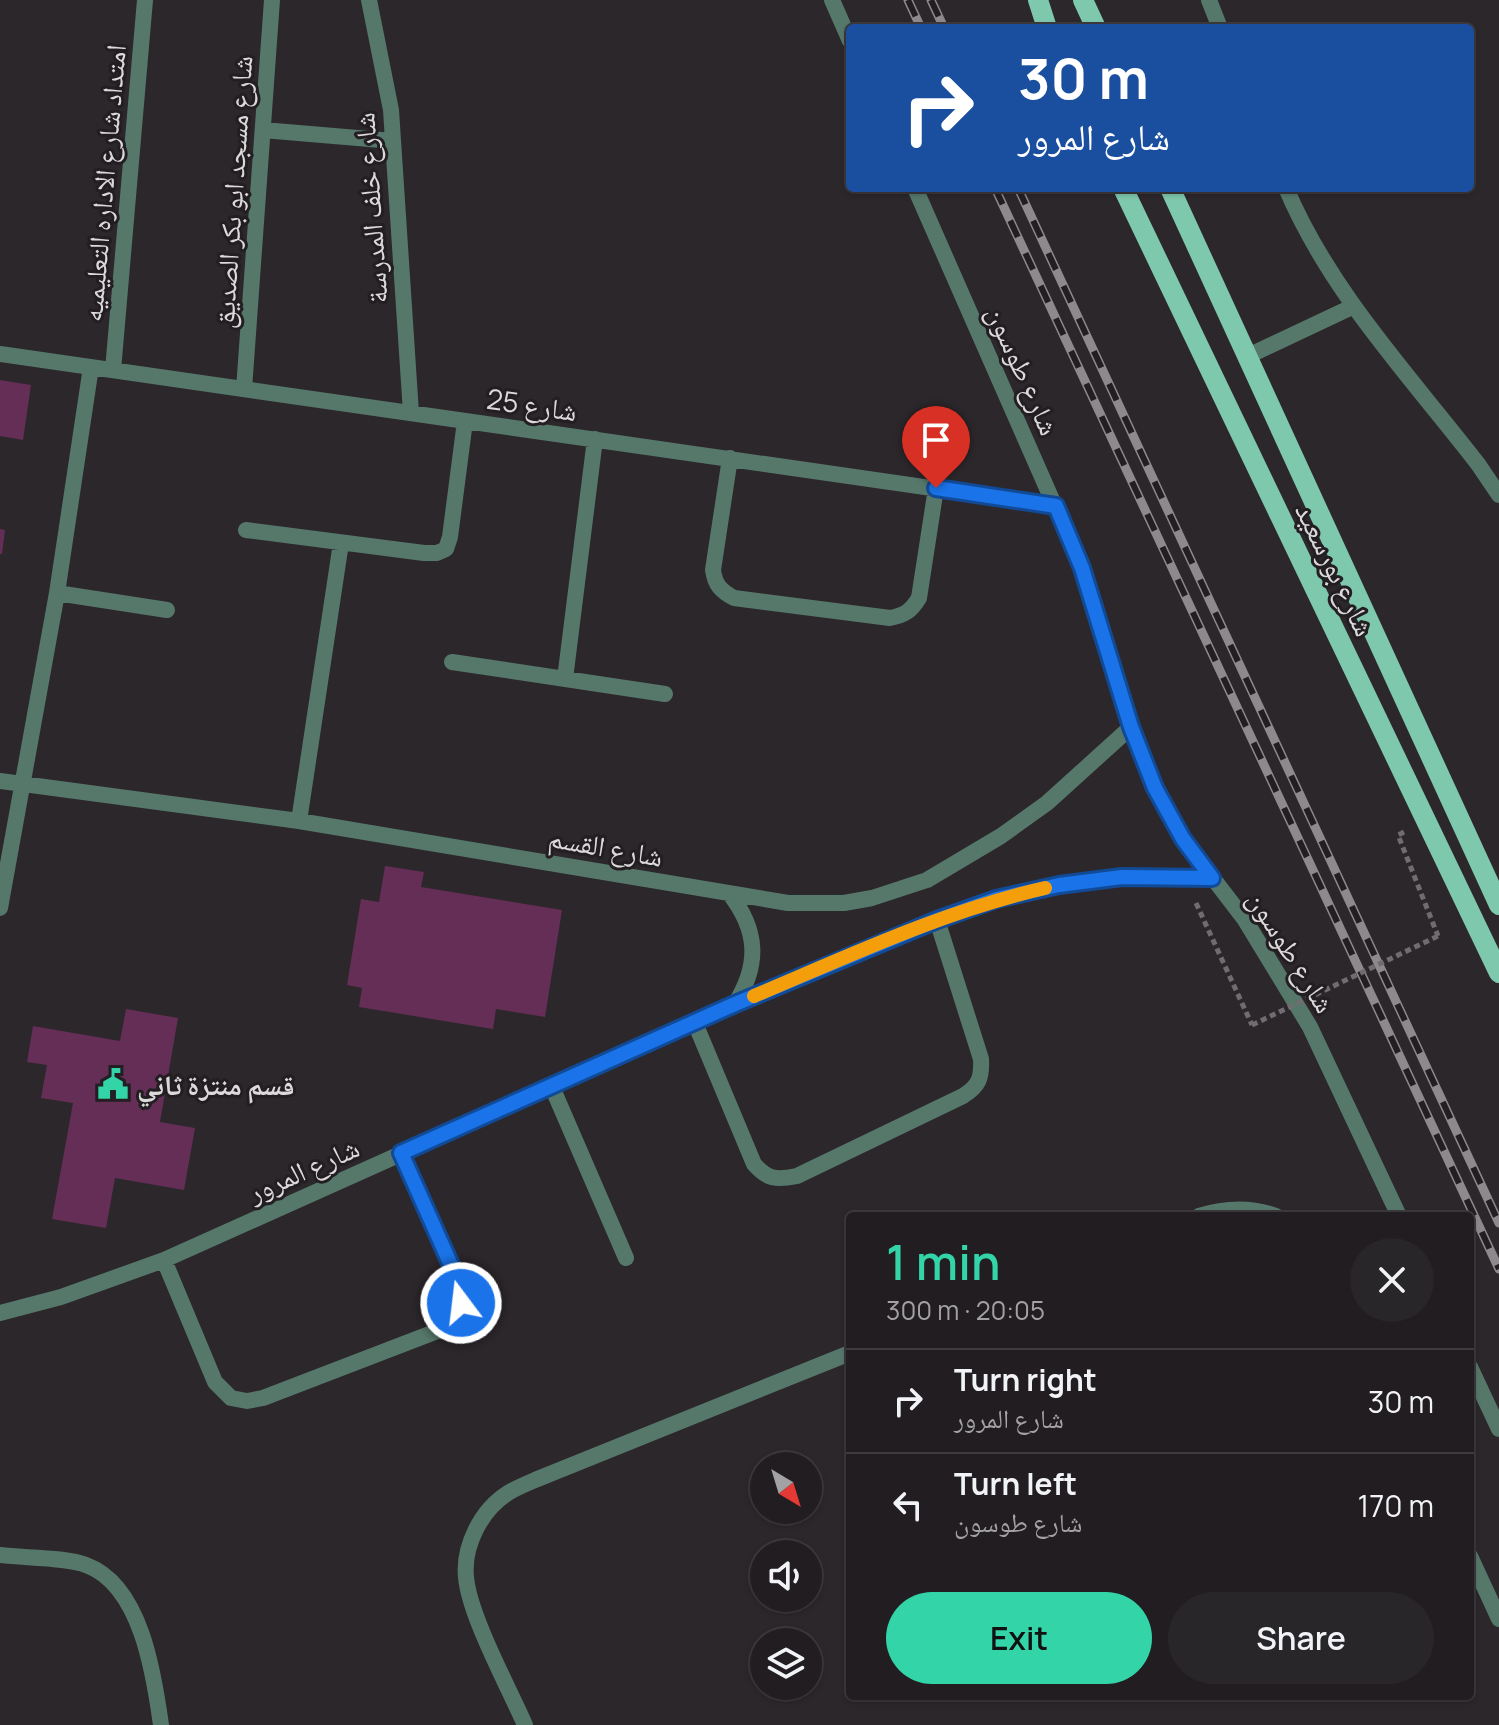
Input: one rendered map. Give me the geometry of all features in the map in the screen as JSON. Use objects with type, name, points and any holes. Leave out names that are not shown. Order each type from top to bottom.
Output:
[{"type":"main road","points":[[1038,0],[1046,24]]},
{"type":"main road","points":[[1083,0],[1094,24]]},
{"type":"main road","name":"شارع بورسعيد","points":[[1125,192],[1499,973]]},
{"type":"main road","name":"شارع بورسعيد","points":[[1172,192],[1499,905]]},
{"type":"street","name":"امتداد شارع الاداره التعليميه","points":[[113,370],[145,0]]},
{"type":"street","name":"شارع مسجد ابو بكر الصديق","points":[[244,389],[272,0]]},
{"type":"street","name":"شارع خلف المدرسة","points":[[369,0],[391,110],[411,413]]},
{"type":"street","points":[[832,0],[846,32]]},
{"type":"street","points":[[1209,0],[1218,24]]},
{"type":"street","points":[[263,130],[393,141]]},
{"type":"street","name":"شارع طوسون","points":[[917,192],[1056,506],[1092,597],[1131,727],[1155,788],[1183,839],[1245,920],[1310,1027],[1397,1212]]},
{"type":"street","points":[[1288,192],[1312,241],[1354,306],[1499,495]]},
{"type":"street","points":[[1248,356],[1354,306]]},
{"type":"street","name":"شارع 25","points":[[0,354],[1056,506]]},
{"type":"street","points":[[0,908],[57,593],[91,367]]},
{"type":"street","points":[[246,530],[424,553],[446,549],[465,421]]},
{"type":"street","points":[[565,679],[595,439]]},
{"type":"street","points":[[730,458],[713,570],[715,581],[723,592],[734,598],[890,618],[904,615],[919,598],[936,488]]},
{"type":"street","points":[[299,821],[341,543]]},
{"type":"street","points":[[57,593],[167,610]]},
{"type":"street","points":[[452,662],[665,694]]},
{"type":"street","name":"شارع القسم","points":[[0,781],[299,821],[788,903],[844,903],[886,895],[927,880],[1001,836],[1047,803],[1131,727]]},
{"type":"street","name":"شارع المرور","points":[[0,1313],[61,1297],[164,1260],[735,1004],[937,920],[996,899],[1059,885],[1122,877],[1212,878]]},
{"type":"street","points":[[729,893],[749,927],[753,947],[752,968],[746,987],[735,1004]]},
{"type":"street","points":[[695,1023],[754,1164],[765,1177],[779,1180],[797,1176],[977,1087],[982,1074],[981,1059],[937,920]]},
{"type":"street","points":[[552,1087],[626,1258]]},
{"type":"street","points":[[164,1260],[215,1382],[231,1398],[247,1401],[263,1398],[440,1330],[454,1319],[461,1303],[459,1283],[401,1153]]},
{"type":"street","points":[[1211,1212],[1256,1209],[1265,1212]]},
{"type":"street","points":[[525,1725],[473,1608],[466,1577],[469,1545],[483,1516],[506,1494],[535,1480],[846,1355]]},
{"type":"street","points":[[1474,1376],[1499,1429]]},
{"type":"street","points":[[0,1555],[82,1563],[106,1576],[117,1587],[133,1614],[147,1655],[161,1725]]},
{"type":"street","points":[[1474,1565],[1499,1619]]},
{"type":"path","points":[[1202,918],[1252,1025],[1438,936],[1398,835]]},
{"type":"building","points":[[0,380],[31,385],[23,440],[0,436]]},
{"type":"building","points":[[0,529],[5,530],[2,554],[0,554]]},
{"type":"building","points":[[385,866],[424,872],[421,887],[562,910],[545,1017],[496,1009],[493,1029],[359,1007],[362,988],[347,985],[361,899],[379,902]]},
{"type":"building","points":[[126,1009],[178,1018],[160,1122],[195,1128],[184,1190],[115,1178],[106,1228],[52,1219],[73,1103],[41,1098],[47,1065],[27,1062],[33,1026],[120,1041]]},
{"type":"railway","points":[[908,0],[919,24]]},
{"type":"railway","points":[[931,0],[942,24]]},
{"type":"railway","points":[[997,192],[1472,1212]]},
{"type":"railway","points":[[1020,192],[1499,1223]]},
{"type":"railway","points":[[1474,1215],[1499,1269]]},
{"type":"slow traffic","points":[[754,996],[937,920],[996,899],[1045,888]]},
{"type":"place","name":"قسم منتزة ثاني","points":[[113,1084]]},
{"type":"route","points":[[461,1303],[459,1283],[401,1153],[735,1004],[937,920],[996,899],[1059,885],[1122,877],[1212,878],[1183,839],[1155,788],[1131,727],[1082,568],[1056,506],[936,488]]}]
